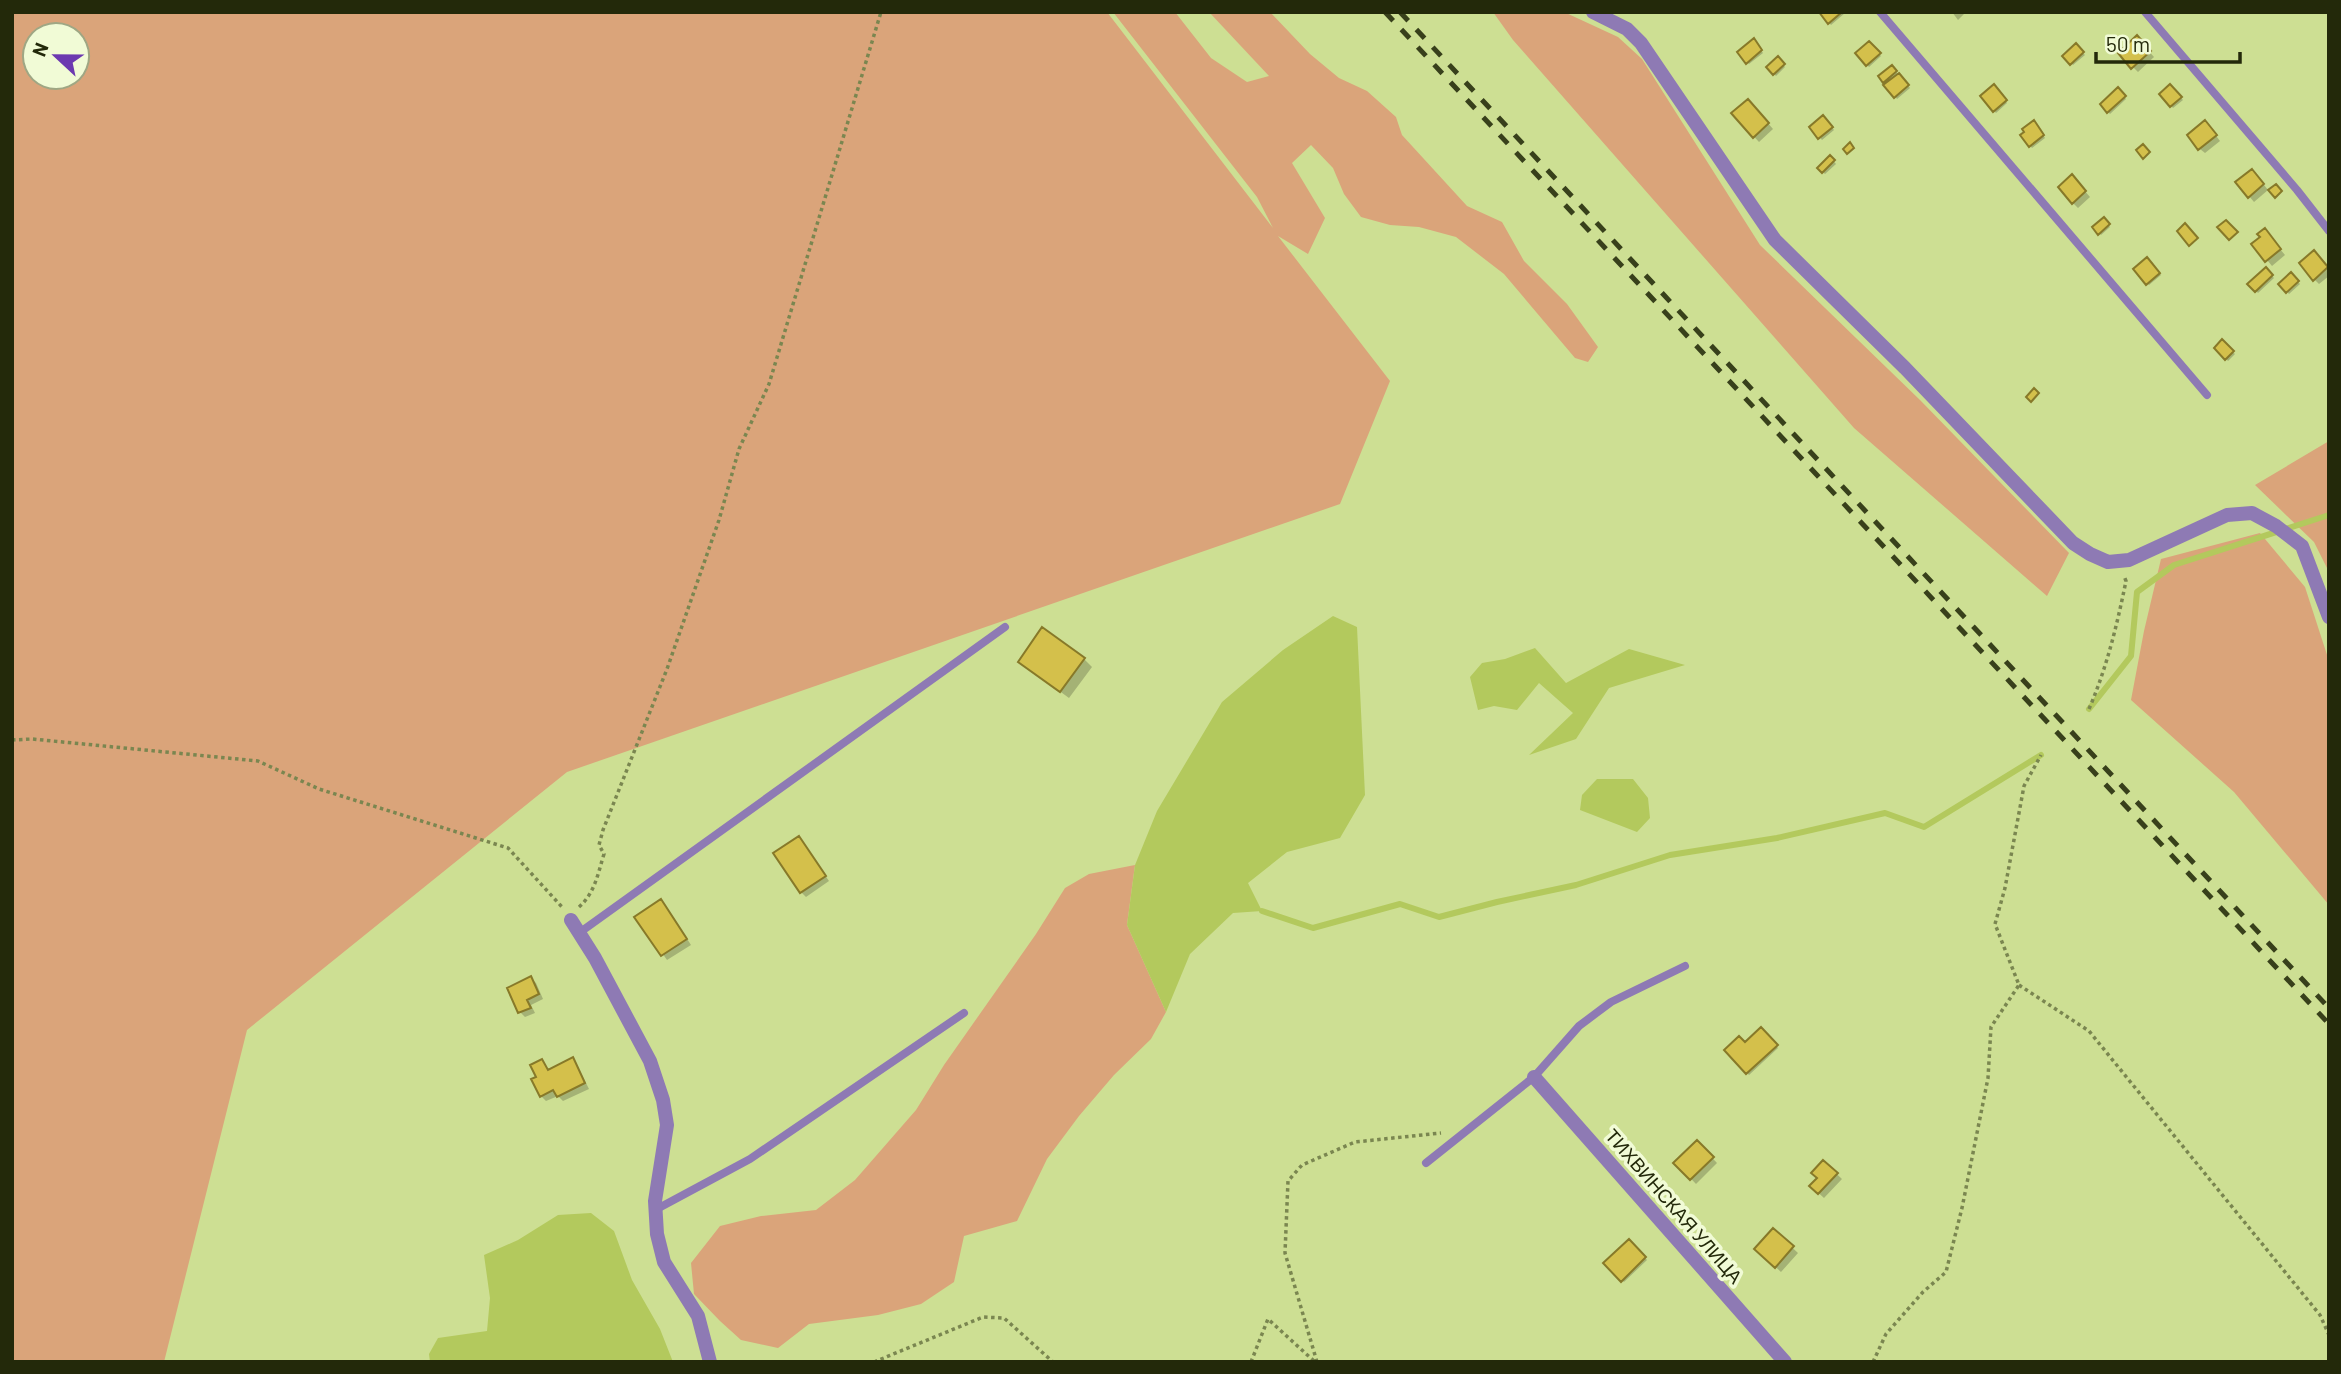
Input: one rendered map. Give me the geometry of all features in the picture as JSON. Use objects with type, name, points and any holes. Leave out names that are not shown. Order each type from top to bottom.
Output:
[{"type":"street","points":[[1593,12],[1627,29],[1641,43],[1775,240],[1905,368],[2073,543],[2108,562],[2129,560],[2227,515],[2252,513],[2276,526],[2302,546],[2329,617]]},
{"type":"street","points":[[569,917],[595,958],[650,1061],[663,1100],[667,1125],[654,1201],[657,1234],[664,1262],[698,1316],[710,1362]]},
{"type":"street","name":"ТИХВИНСКАЯ УЛИЦА","points":[[1534,1077],[1785,1362]]},
{"type":"lane","points":[[1880,12],[2207,395]]},
{"type":"lane","points":[[2145,12],[2329,231]]},
{"type":"lane","points":[[579,933],[1005,627]]},
{"type":"lane","points":[[1426,1163],[1534,1077],[1579,1026],[1611,1002],[1685,966]]},
{"type":"lane","points":[[655,1210],[750,1159],[964,1013]]},
{"type":"path","points":[[12,740],[32,739],[258,761],[319,789],[508,848],[569,917],[585,902],[598,876],[604,854],[599,845],[603,831],[667,669],[719,520],[739,449],[769,384],[881,12]]},
{"type":"path","points":[[2089,709],[2103,675],[2116,631],[2126,581],[2117,561]]},
{"type":"path","points":[[2041,755],[2024,786],[2005,888],[1995,923],[2019,985],[2089,1031],[2320,1315],[2329,1335]]},
{"type":"path","points":[[1872,1362],[1886,1334],[1923,1292],[1946,1272],[1988,1078],[1991,1027],[2019,985]]},
{"type":"path","points":[[1316,1362],[1284,1253],[1288,1181],[1302,1165],[1355,1142],[1439,1133],[1476,1123]]},
{"type":"path","points":[[874,1362],[983,1317],[1004,1318],[1053,1362]]},
{"type":"path","points":[[1251,1362],[1268,1319],[1316,1362]]},
{"type":"shaded area","points":[[12,12],[1107,12],[1273,228],[1257,197],[1113,12],[1175,12],[1211,58],[1247,82],[1269,76],[1209,12],[1270,12],[1310,54],[1339,78],[1367,91],[1396,117],[1402,135],[1467,206],[1502,222],[1524,261],[1567,304],[1598,347],[1588,362],[1575,358],[1504,274],[1456,237],[1419,227],[1390,225],[1361,217],[1344,194],[1333,168],[1311,145],[1292,163],[1325,218],[1308,254],[1278,236],[1390,381],[1340,504],[567,772],[247,1030],[164,1362],[12,1362]]},
{"type":"shaded area","points":[[1493,12],[1564,12],[1618,37],[1642,59],[1760,245],[1920,400],[2069,553],[2047,596],[1854,428],[1513,40]]},
{"type":"shaded area","points":[[2329,441],[2329,572],[2314,542],[2255,485]]},
{"type":"shaded area","points":[[2260,533],[2305,587],[2329,661],[2329,905],[2234,792],[2131,700],[2161,559]]},
{"type":"shaded area","points":[[1333,616],[1357,627],[1365,795],[1340,838],[1287,852],[1248,883],[1262,911],[1233,913],[1190,954],[1166,1012],[1127,925],[1135,865],[1157,811],[1222,702],[1283,650]]},
{"type":"shaded area","points":[[1535,648],[1566,683],[1629,649],[1685,665],[1609,688],[1576,739],[1529,755],[1573,713],[1539,683],[1517,710],[1494,706],[1478,710],[1470,677],[1482,663],[1505,659]]},
{"type":"shaded area","points":[[1597,779],[1633,779],[1648,798],[1650,818],[1637,832],[1580,810],[1582,795]]},
{"type":"shaded area","points":[[1135,865],[1127,925],[1166,1012],[1151,1039],[1114,1075],[1047,1159],[1017,1221],[964,1236],[954,1282],[921,1304],[878,1315],[809,1324],[778,1348],[741,1340],[694,1294],[691,1263],[720,1226],[761,1216],[816,1210],[855,1180],[916,1110],[1065,888],[1089,874]]},
{"type":"shaded area","points":[[591,1213],[614,1231],[632,1280],[660,1329],[673,1362],[430,1362],[429,1354],[438,1338],[487,1331],[490,1298],[484,1255],[518,1240],[558,1215]]},
{"type":"building","points":[[1819,12],[1842,12],[1828,24]]},
{"type":"building","points":[[2137,35],[2151,51],[2131,69],[2118,53]]},
{"type":"building","points":[[1754,38],[1762,50],[1746,64],[1737,52]]},
{"type":"building","points":[[1869,41],[1881,53],[1866,66],[1855,53]]},
{"type":"building","points":[[2076,43],[2084,52],[2070,65],[2062,56]]},
{"type":"building","points":[[1778,56],[1785,64],[1773,75],[1766,67]]},
{"type":"building","points":[[1892,65],[1897,71],[1883,83],[1878,76]]},
{"type":"building","points":[[1899,73],[1909,85],[1894,98],[1883,85]]},
{"type":"building","points":[[1994,84],[2007,100],[1993,112],[1980,96]]},
{"type":"building","points":[[2170,84],[2182,97],[2170,107],[2159,94]]},
{"type":"building","points":[[2118,87],[2126,96],[2107,113],[2100,104]]},
{"type":"building","points":[[1748,99],[1769,123],[1753,138],[1731,113]]},
{"type":"building","points":[[1823,115],[1833,127],[1818,139],[1809,127]]},
{"type":"building","points":[[2034,120],[2044,135],[2029,147],[2020,135],[2024,132],[2022,129]]},
{"type":"building","points":[[2205,120],[2217,135],[2198,150],[2187,135]]},
{"type":"building","points":[[1850,142],[1854,148],[1847,154],[1843,149]]},
{"type":"building","points":[[2143,144],[2150,152],[2143,159],[2136,150]]},
{"type":"building","points":[[1830,155],[1835,160],[1822,173],[1817,168]]},
{"type":"building","points":[[2252,169],[2264,184],[2248,198],[2235,182]]},
{"type":"building","points":[[2072,174],[2086,191],[2072,204],[2058,187]]},
{"type":"building","points":[[2276,184],[2282,191],[2275,198],[2268,190]]},
{"type":"building","points":[[2104,217],[2110,224],[2098,235],[2092,227]]},
{"type":"building","points":[[2226,220],[2238,232],[2229,240],[2217,227]]},
{"type":"building","points":[[2185,223],[2198,238],[2189,246],[2177,231]]},
{"type":"building","points":[[2265,228],[2281,249],[2265,262],[2251,244],[2260,237],[2257,234]]},
{"type":"building","points":[[2314,250],[2328,267],[2313,281],[2299,263]]},
{"type":"building","points":[[2147,257],[2160,273],[2146,285],[2133,269]]},
{"type":"building","points":[[2266,267],[2273,275],[2255,292],[2247,284]]},
{"type":"building","points":[[2291,272],[2299,281],[2286,293],[2278,284]]},
{"type":"building","points":[[2222,339],[2234,351],[2225,360],[2214,348]]},
{"type":"building","points":[[2034,388],[2039,393],[2031,402],[2026,397]]},
{"type":"building","points":[[1042,627],[1085,658],[1060,692],[1018,662]]},
{"type":"building","points":[[799,836],[826,876],[800,893],[773,853]]},
{"type":"building","points":[[661,899],[687,939],[661,956],[634,917]]},
{"type":"building","points":[[531,976],[539,994],[527,1000],[531,1008],[518,1013],[507,988]]},
{"type":"building","points":[[1761,1027],[1778,1045],[1746,1074],[1724,1050],[1739,1036],[1745,1042]]},
{"type":"building","points":[[573,1057],[585,1083],[557,1097],[553,1090],[540,1097],[531,1079],[536,1077],[530,1065],[542,1059],[548,1070]]},
{"type":"building","points":[[1697,1140],[1714,1157],[1690,1180],[1673,1163]]},
{"type":"building","points":[[1823,1160],[1838,1173],[1818,1194],[1809,1186],[1817,1178],[1811,1173]]},
{"type":"building","points":[[1773,1228],[1794,1246],[1775,1268],[1754,1249]]},
{"type":"building","points":[[1629,1239],[1646,1257],[1621,1282],[1603,1263]]},
{"type":"waterway","points":[[2089,709],[2131,656],[2137,592],[2174,565],[2329,515]]},
{"type":"waterway","points":[[1262,911],[1313,928],[1400,904],[1439,917],[1576,885],[1670,855],[1777,838],[1885,813],[1924,827],[2041,755]]},
{"type":"railway","points":[[1385,12],[2329,1024]]},
{"type":"railway","points":[[1400,12],[2329,1008]]}]
